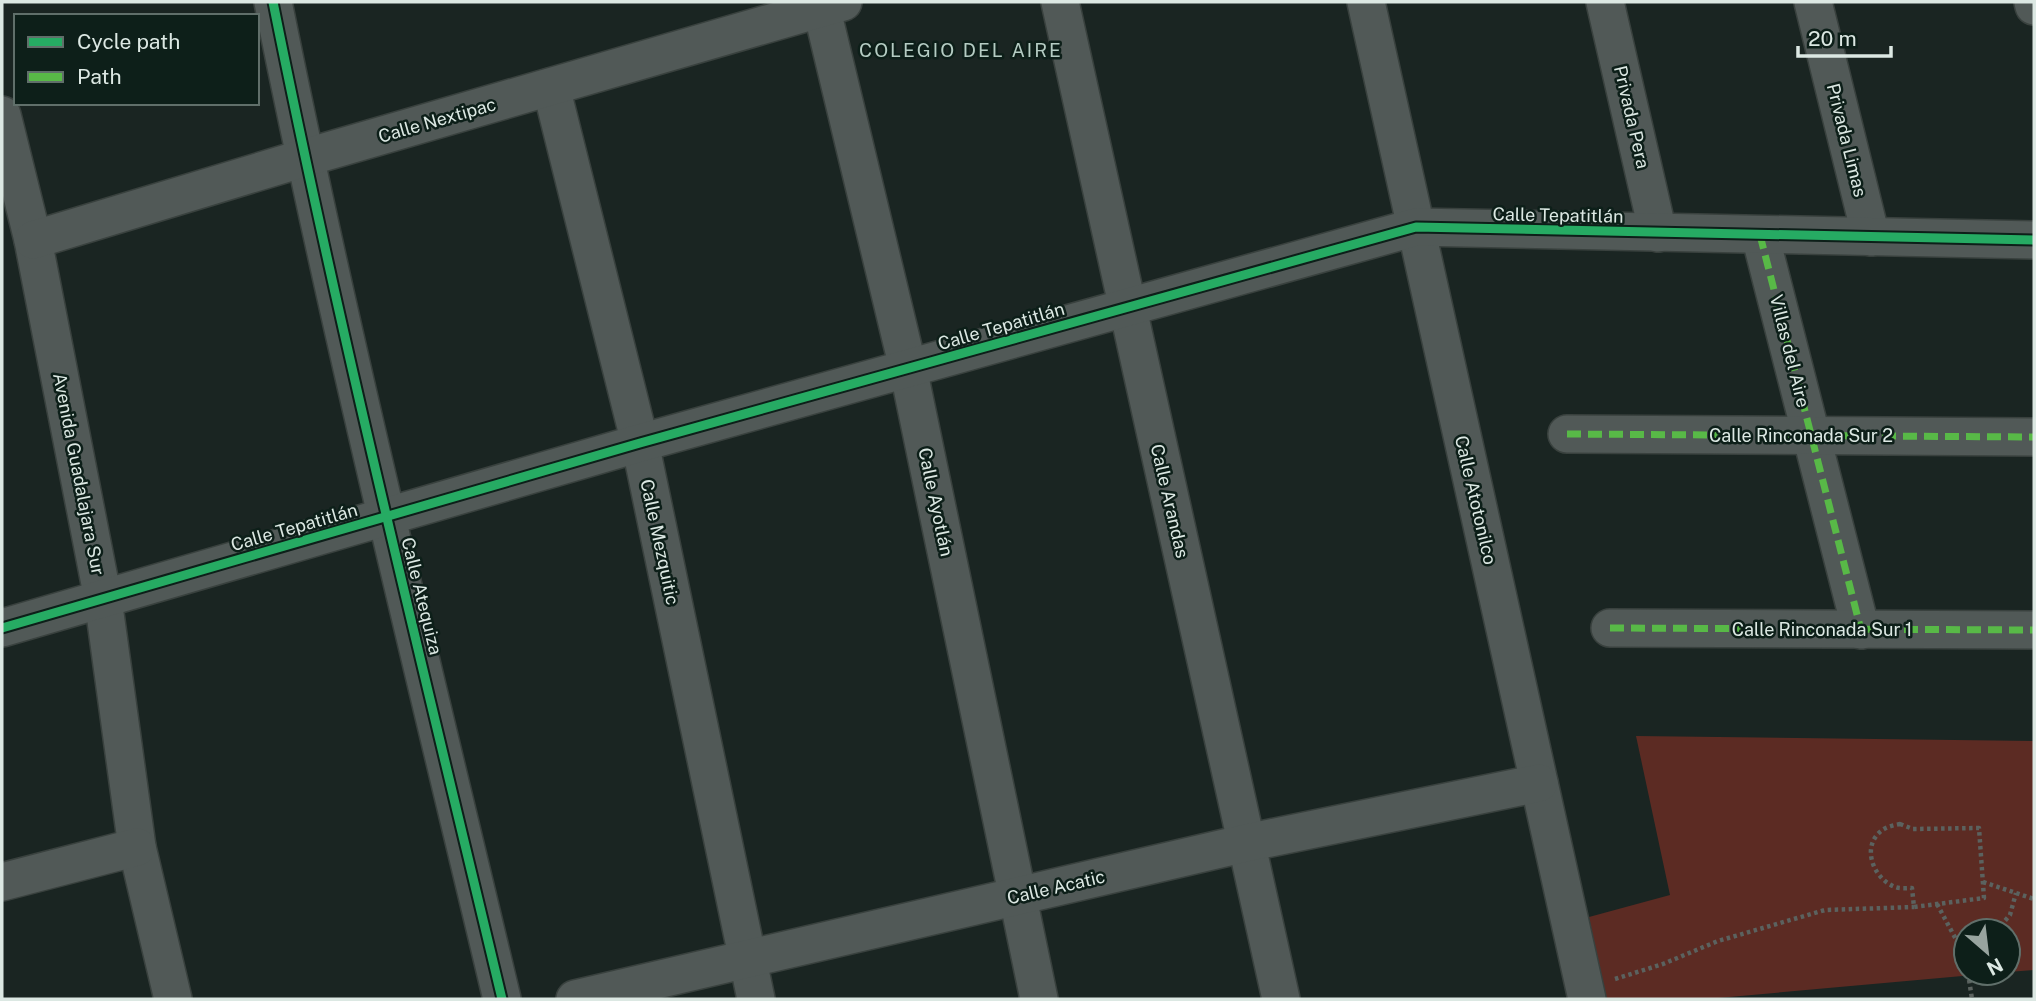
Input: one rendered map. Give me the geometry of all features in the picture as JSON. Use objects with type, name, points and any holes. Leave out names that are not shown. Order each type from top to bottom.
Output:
[{"type":"street","name":"Calle Atequiza","points":[[273,2],[304,158],[386,516],[502,999]]},
{"type":"street","name":"Calle Arandas","points":[[1060,2],[1281,999]]},
{"type":"street","name":"Calle Atotonilco","points":[[1366,2],[1585,992]]},
{"type":"street","name":"Privada Pera","points":[[1605,2],[1658,233]]},
{"type":"street","name":"Privada Limas","points":[[1813,2],[1871,237]]},
{"type":"street","name":"Calle Nextipac","points":[[33,240],[828,4]]},
{"type":"street","name":"Calle Ayotlán","points":[[828,4],[908,368],[1039,999]]},
{"type":"street","name":"Calle Mezquitic","points":[[551,87],[640,443],[755,999]]},
{"type":"street","name":"Avenida Guadalajara Sur","points":[[2,115],[33,240],[103,599],[137,847],[173,999]]},
{"type":"street","name":"Calle Tepatitlán","points":[[2,628],[640,443],[1416,227],[2034,240]]},
{"type":"street","name":"Villas del Aire","points":[[1760,235],[1861,630]]},
{"type":"street","name":"Calle Rinconada Sur 2","points":[[1567,434],[2034,437]]},
{"type":"street","name":"Calle Rinconada Sur 1","points":[[1610,628],[2034,630]]},
{"type":"street","name":"Calle Acatic","points":[[575,999],[1246,843],[1539,783]]},
{"type":"street","points":[[2,882],[137,847]]},
{"type":"path","points":[[1585,992],[1718,941],[1825,910],[1914,907],[1984,898],[1979,828],[1913,829],[1900,824],[1883,830],[1870,848],[1870,861],[1882,878],[1896,887],[1912,888],[1914,907]]},
{"type":"path","points":[[1983,882],[2034,899]]},
{"type":"path","points":[[2008,917],[2016,893]]},
{"type":"path","points":[[1937,904],[1952,931]]},
{"type":"shaded area","points":[[1636,736],[2034,741],[2034,970],[2022,971],[2022,917],[1952,917],[1952,977],[1707,999],[1605,999],[1589,917],[1670,895]]},
{"type":"marked path","points":[[1760,235],[1861,630]]},
{"type":"marked path","points":[[1567,434],[2034,437]]},
{"type":"marked path","points":[[1610,628],[2034,630]]},
{"type":"cycle path","points":[[273,2],[354,377],[502,999]]},
{"type":"cycle path","points":[[2,628],[640,443],[1416,227],[2034,240]]},
{"type":"district","name":"COLEGIO DEL AIRE","points":[[961,50]]}]
